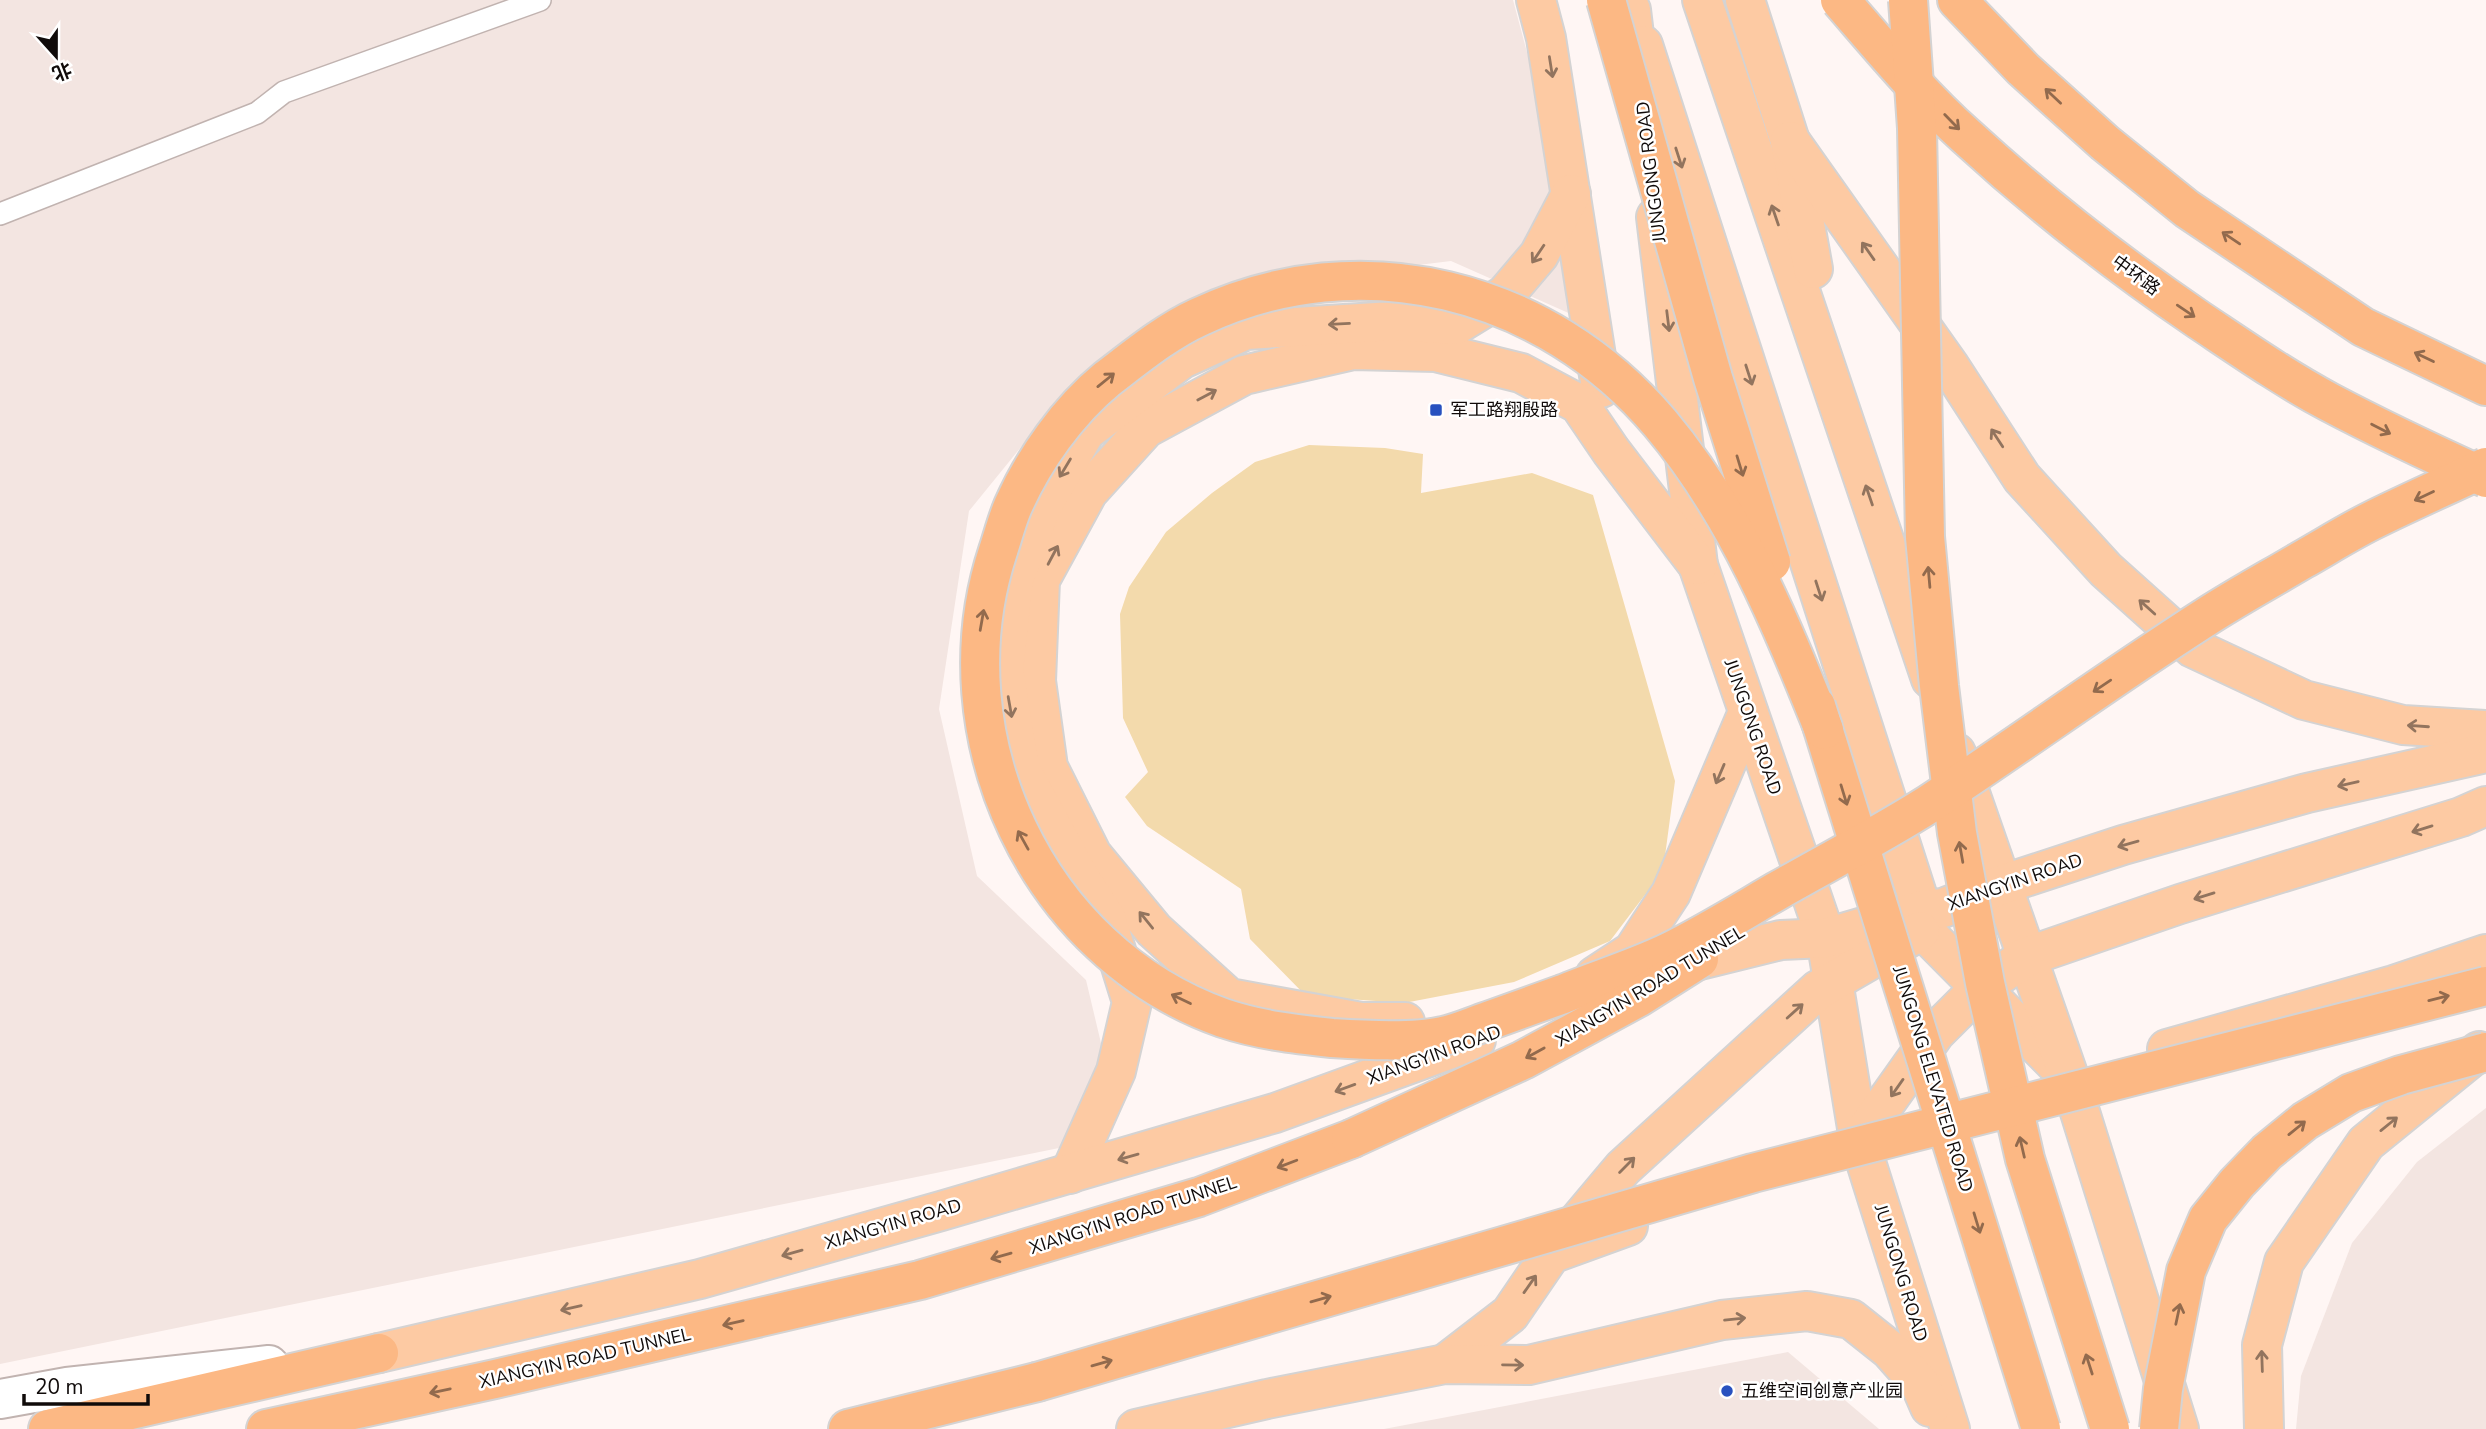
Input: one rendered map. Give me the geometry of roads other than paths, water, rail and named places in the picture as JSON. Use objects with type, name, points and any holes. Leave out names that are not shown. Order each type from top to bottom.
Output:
[{"type":"highway","name":"中环路","points":[[1840,0],[1964,135],[2049,208],[2135,276],[2232,343],[2326,401],[2486,478]]},
{"type":"highway","points":[[1908,0],[1917,128],[1926,537],[1939,686],[1957,834],[1985,983],[2025,1159],[2110,1429]]},
{"type":"highway","points":[[1957,0],[2023,69],[2105,144],[2187,209],[2363,327],[2486,386]]},
{"type":"highway","points":[[1622,3],[1713,378],[1824,730]]},
{"type":"highway","points":[[1824,730],[1788,640],[1751,559],[1707,485],[1654,415],[1611,375],[1562,338],[1512,312],[1457,292],[1395,280],[1330,280],[1264,292],[1196,318],[1142,352],[1090,393],[1047,445],[1013,506],[990,574],[980,632],[979,687],[985,734],[1000,786],[1019,834],[1048,882],[1083,926],[1124,963],[1173,995],[1220,1017],[1276,1033],[1356,1040],[1439,1038],[1666,954],[1924,807],[2214,611],[2363,525],[2486,467]]},
{"type":"highway","name":"JUNGONG ELEVATED ROAD","points":[[1824,730],[2041,1429]]},
{"type":"highway","name":"XIANGYIN ROAD TUNNEL","points":[[265,1429],[495,1379],[920,1280],[1212,1192],[1351,1139],[1523,1060],[1639,996],[1719,946],[1924,807]]},
{"type":"highway","points":[[848,1429],[1037,1382],[1753,1173],[2486,986]]},
{"type":"highway","points":[[2159,1429],[2163,1389],[2186,1270],[2207,1219],[2237,1183],[2267,1152],[2305,1121],[2351,1093],[2401,1075],[2486,1052]]},
{"type":"highway","points":[[48,1429],[379,1353]]},
{"type":"main road","points":[[1536,0],[1546,38],[1611,451]]},
{"type":"main road","name":"JUNGONG ROAD","points":[[1702,0],[2001,885],[2069,1077],[2179,1429]]},
{"type":"main road","name":"JUNGONG ROAD","points":[[1745,0],[1790,141],[1835,396]]},
{"type":"main road","name":"JUNGONG ROAD","points":[[1622,3],[1698,565],[1826,939],[1859,1140],[1950,1429]]},
{"type":"main road","name":"JUNGONG ROAD","points":[[1622,3],[1922,920],[1979,989],[2069,1077]]},
{"type":"main road","points":[[1790,141],[1950,367],[2022,478],[2106,570],[2193,648],[2304,700],[2403,725],[2486,730]]},
{"type":"main road","points":[[1070,1174],[1116,1071],[1132,1002],[1106,918],[1080,878],[1020,768],[1004,670],[1014,579],[1042,506],[1086,431],[1182,359],[1246,330],[1392,321],[1456,325],[1505,295],[1539,255],[1571,194]]},
{"type":"main road","points":[[1698,565],[1611,451],[1579,404],[1521,373],[1436,352],[1353,350],[1244,375],[1146,428],[1087,492],[1040,580],[1036,681],[1048,767],[1092,855],[1153,930],[1228,998],[1361,1022],[1524,1022],[1633,951],[1671,893],[1748,712]]},
{"type":"main road","name":"XIANGYIN ROAD","points":[[379,1353],[700,1279],[1275,1113],[1675,965],[1781,940],[1826,939],[1922,920],[2001,885],[2123,845],[2307,793],[2486,754]]},
{"type":"main road","points":[[1859,1140],[1935,1034],[1979,989],[2026,957],[2180,904],[2461,817],[2486,806]]},
{"type":"main road","points":[[1445,1364],[1510,1314],[1551,1254],[1623,1168],[1818,990],[1922,920]]},
{"type":"main road","points":[[1551,1254],[1859,1140],[2394,985],[2486,954]]},
{"type":"main road","points":[[2264,1429],[2262,1345],[2284,1262],[2366,1143],[2486,1045]]},
{"type":"main road","points":[[1136,1429],[1267,1399],[1445,1364],[1529,1365],[1722,1320],[1807,1311],[1851,1319],[1890,1350],[1920,1384],[1940,1429]]},
{"type":"main road","points":[[0,1399],[67,1387],[379,1353]]},
{"type":"lane","points":[[0,214],[257,113],[284,92],[540,0]]},
{"type":"place","name":"军工路翔殷路","points":[[1436,410]]},
{"type":"place","name":"五维空间创意产业园","points":[[1727,1391]]}]
